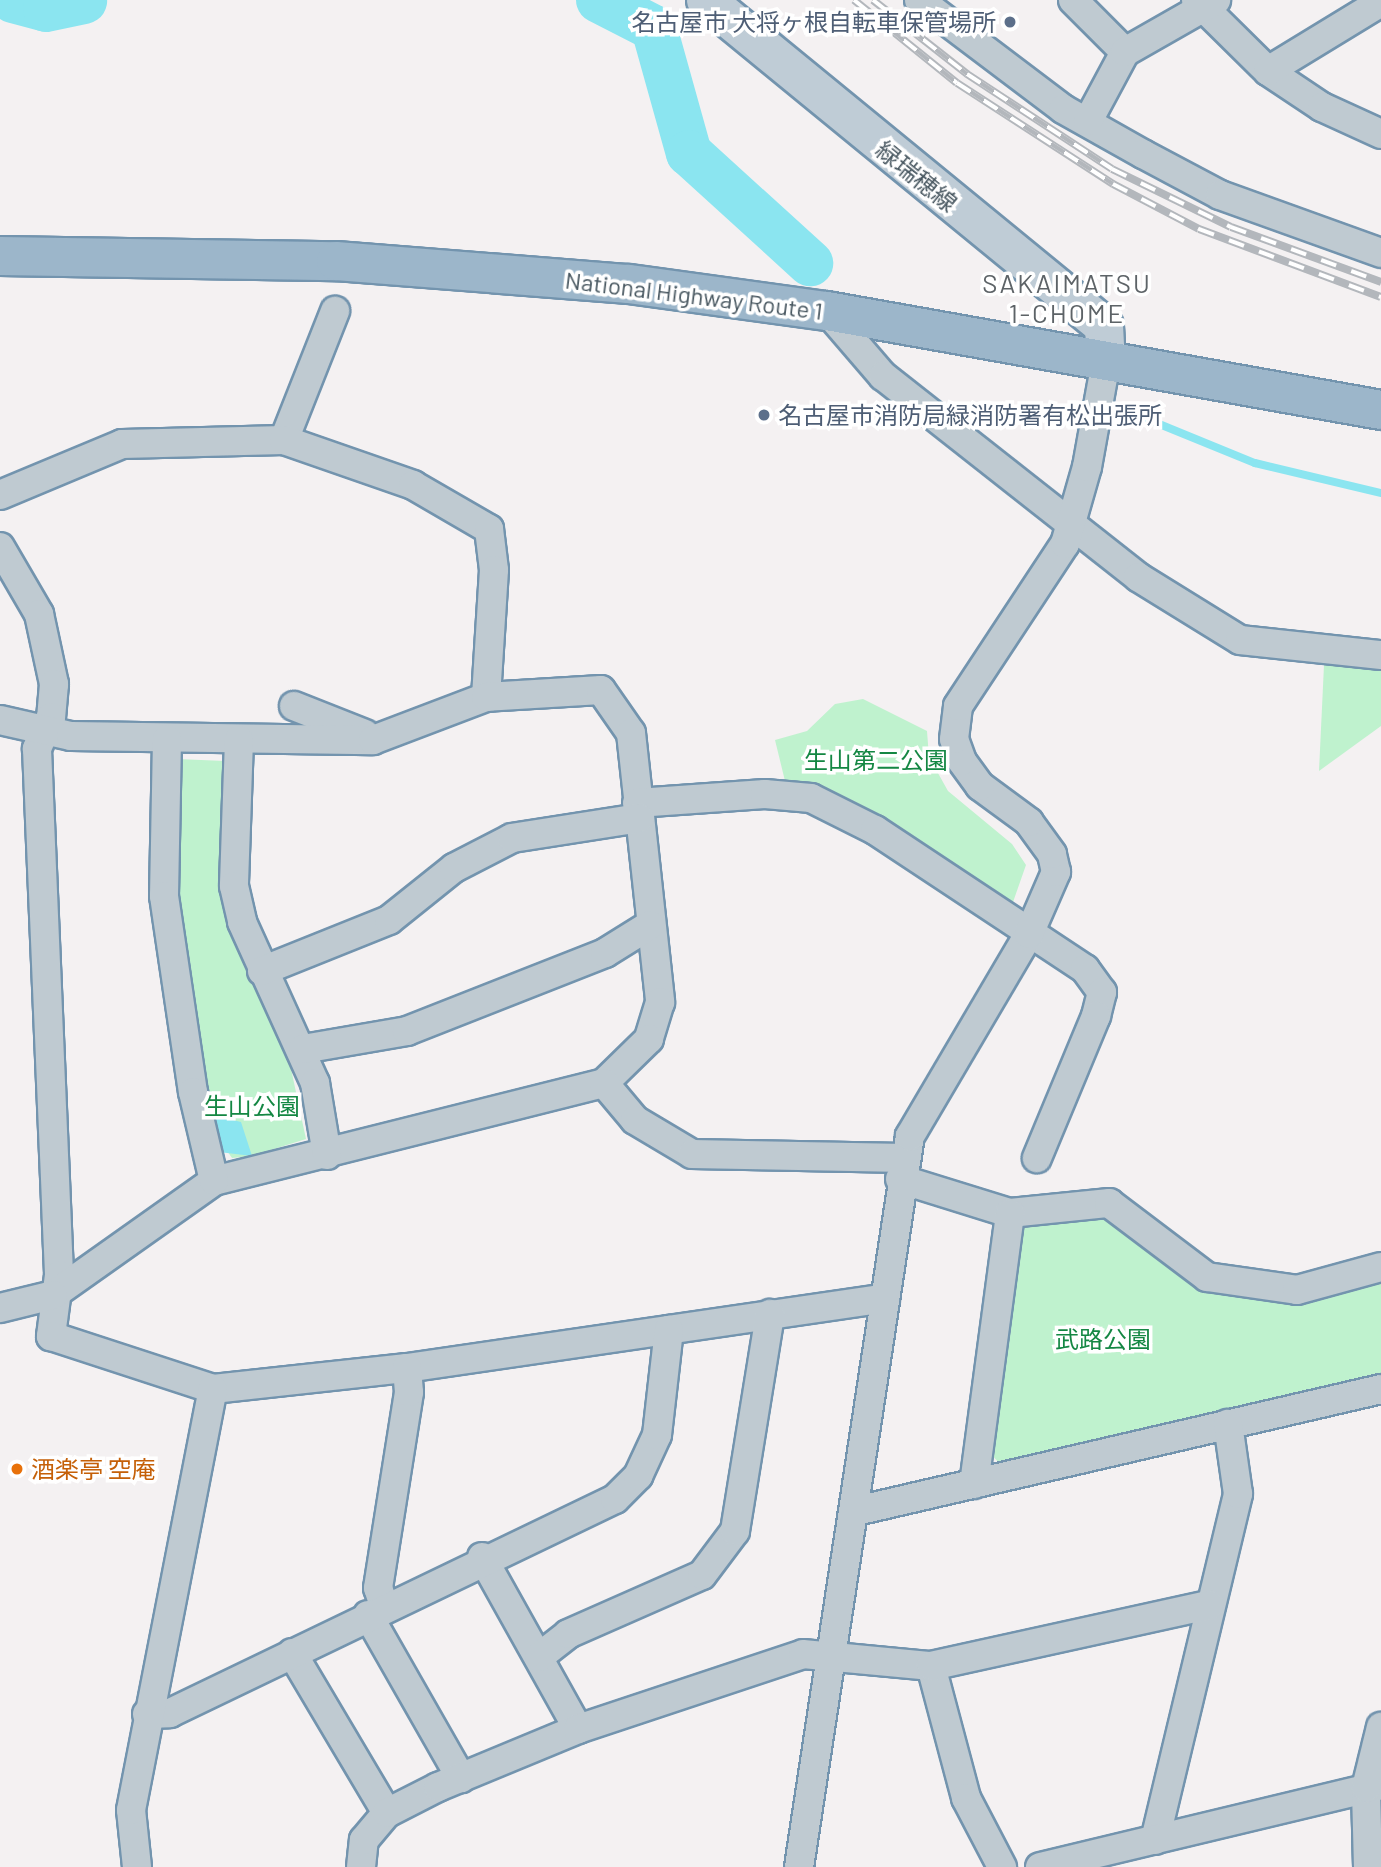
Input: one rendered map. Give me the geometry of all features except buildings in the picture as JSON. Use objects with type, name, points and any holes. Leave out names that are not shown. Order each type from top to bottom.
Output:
[{"type":"highway","name":"National Highway Route 1","points":[[0,256],[336,261],[629,284],[827,311],[1381,410]]},
{"type":"main road","name":"緑瑞穂線","points":[[706,0],[1104,326],[1106,361]]},
{"type":"street","points":[[919,0],[1088,121],[1220,195],[1381,253]]},
{"type":"street","points":[[1073,0],[1125,52]]},
{"type":"street","points":[[1268,71],[1381,2]]},
{"type":"street","points":[[1088,121],[1125,52],[1205,3],[1268,71],[1322,107],[1381,134]]},
{"type":"street","points":[[285,440],[335,311]]},
{"type":"street","points":[[827,311],[883,376],[1070,528],[1240,640],[1381,655]]},
{"type":"street","points":[[799,1867],[856,1511],[903,1168],[910,1136],[1029,934],[1056,872],[1052,854],[1029,822],[980,786],[962,761],[954,739],[958,706],[1070,528],[1106,361]]},
{"type":"street","points":[[0,495],[122,444],[285,440],[413,485],[489,529],[494,569],[486,697]]},
{"type":"street","points":[[0,547],[39,614],[54,684],[47,732],[37,749],[59,1275],[53,1295],[51,1336],[213,1389],[407,1368],[885,1298]]},
{"type":"street","points":[[0,720],[47,732],[166,740],[373,740],[486,697],[601,691],[631,733],[650,925],[656,1020],[649,1039],[604,1083],[327,1155],[214,1181],[53,1295],[0,1308]]},
{"type":"street","points":[[293,706],[373,740]]},
{"type":"street","points":[[166,740],[164,896],[193,1092],[214,1181]]},
{"type":"street","points":[[239,740],[234,886],[262,971],[303,1049],[329,1139],[327,1155]]},
{"type":"street","points":[[262,971],[389,920],[454,868],[512,838],[638,811],[765,794],[811,799],[875,830],[1029,934],[1086,969],[1102,992],[1037,1158]]},
{"type":"street","points":[[303,1049],[407,1031],[605,953],[650,925]]},
{"type":"street","points":[[604,1083],[635,1120],[692,1154],[903,1168],[1010,1213],[1109,1203],[1207,1277],[1297,1290],[1381,1267]]},
{"type":"street","points":[[974,1484],[1010,1213]]},
{"type":"street","points":[[539,1657],[568,1634],[702,1575],[735,1531],[770,1314]]},
{"type":"street","points":[[147,1714],[170,1713],[482,1557],[588,1515],[638,1476],[657,1435],[669,1330]]},
{"type":"street","points":[[407,1368],[409,1392],[376,1610],[461,1778]]},
{"type":"street","points":[[137,1867],[131,1810],[147,1714],[213,1389]]},
{"type":"street","points":[[856,1511],[1381,1389]]},
{"type":"street","points":[[1155,1840],[1209,1605],[1238,1494],[1228,1424]]},
{"type":"street","points":[[482,1557],[578,1729]]},
{"type":"street","points":[[360,1867],[364,1840],[387,1813],[461,1778],[578,1729],[803,1654],[832,1654],[931,1666],[1209,1605]]},
{"type":"street","points":[[292,1653],[387,1813]]},
{"type":"street","points":[[931,1666],[966,1798],[1002,1867]]},
{"type":"street","points":[[1368,1867],[1373,1787],[1381,1727]]},
{"type":"street","points":[[1040,1867],[1373,1787]]},
{"type":"green space","points":[[1324,665],[1381,669],[1381,726],[1319,771]]},
{"type":"green space","name":"生山第二公園","points":[[863,699],[927,731],[929,757],[948,791],[1012,844],[1026,865],[1012,905],[840,796],[785,781],[775,740],[807,731],[835,704]]},
{"type":"green space","name":"生山公園","points":[[177,759],[225,761],[245,958],[290,1064],[306,1139],[252,1156],[232,1158],[209,1125],[172,894]]},
{"type":"green space","name":"武路公園","points":[[1103,1214],[1207,1291],[1302,1304],[1381,1283],[1381,1377],[1001,1465],[989,1452],[1021,1224]]},
{"type":"water","points":[[217,1116],[241,1122],[252,1156],[219,1152],[209,1125]]},
{"type":"waterway","points":[[13,0],[46,9],[84,1]]},
{"type":"waterway","points":[[599,0],[654,28],[689,153],[810,263]]},
{"type":"waterway","points":[[1142,417],[1255,463],[1381,493]]},
{"type":"railway","points":[[854,0],[957,83],[1113,184],[1199,229],[1381,297]]},
{"type":"railway","points":[[873,0],[967,74],[1112,169],[1231,227],[1381,282]]},
{"type":"place","name":"名古屋市 大将ヶ根自転車保管場所","points":[[1010,22]]},
{"type":"place","name":"名古屋市消防局緑消防署有松出張所","points":[[764,415]]},
{"type":"place","name":"酒楽亭 空庵","points":[[17,1469]]},
{"type":"district","name":"SAKAIMATSU 1-CHOME","points":[[1067,298]]}]
